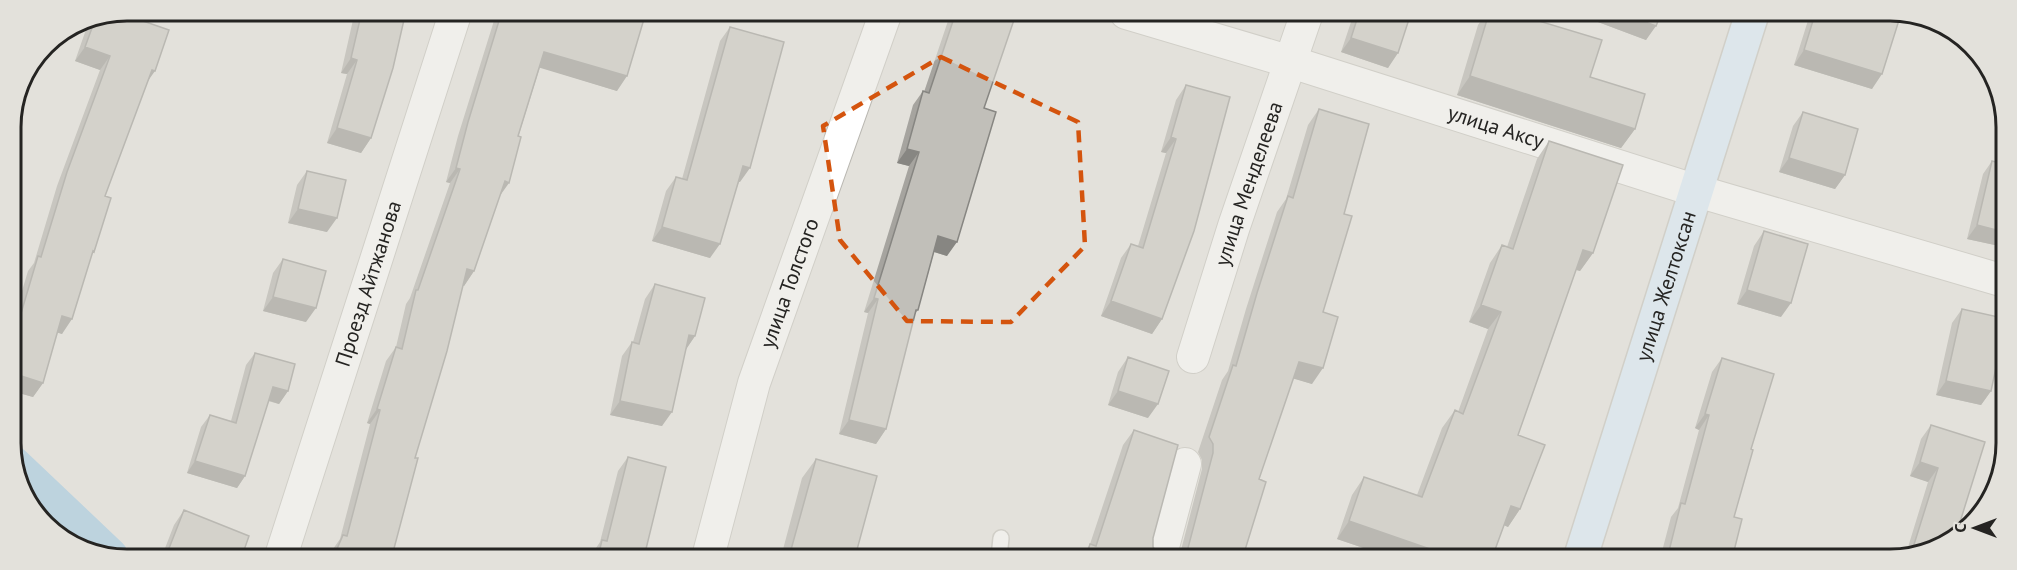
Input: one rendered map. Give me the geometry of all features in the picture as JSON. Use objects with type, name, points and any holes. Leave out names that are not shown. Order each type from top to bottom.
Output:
[{"type":"main road","name":"улица Желтоксан","points":[[1583,549],[1750,21]]},
{"type":"street","name":"Проезд Айтжанова","points":[[283,549],[453,21]]},
{"type":"street","name":"улица Толстого","points":[[710,549],[754,383],[883,21]]},
{"type":"street","name":"улица Аксу","points":[[1153,21],[1292,62],[1697,191],[1996,278]]},
{"type":"street","name":"улица Менделеева","points":[[1193,357],[1234,226],[1305,21]]},
{"type":"street","points":[[1162,549],[1185,464]]},
{"type":"lane","points":[[1000,549],[1001,538]]},
{"type":"highlighted area","points":[[941,57],[1078,122],[1085,246],[1011,322],[907,321],[840,240],[823,126]]},
{"type":"building","points":[[143,21],[169,30],[105,196],[111,198],[72,319],[62,316],[43,383],[21,376],[21,313],[67,172],[110,56],[85,47],[92,27],[113,22]]},
{"type":"building","points":[[360,21],[404,21],[393,68],[371,138],[337,128],[357,60],[351,58]]},
{"type":"building","points":[[499,21],[643,21],[627,76],[544,52],[518,136],[521,137],[509,183],[505,181],[474,271],[467,269],[447,351],[415,458],[418,458],[394,549],[337,549],[343,535],[347,536],[380,410],[377,409],[396,347],[402,349],[416,290],[418,290],[460,169],[456,168]]},
{"type":"building","points":[[953,21],[1014,21],[984,108],[996,112],[957,242],[938,236],[918,310],[916,310],[886,429],[849,420],[878,299],[874,298],[919,152],[907,149],[923,91],[929,93]]},
{"type":"building","points":[[1356,21],[1408,21],[1398,53],[1351,38]]},
{"type":"building","points":[[1487,21],[1539,21],[1602,40],[1590,77],[1645,94],[1635,129],[1470,76]]},
{"type":"building","points":[[1643,21],[1658,21],[1656,26]]},
{"type":"building","points":[[1813,21],[1899,22],[1882,74],[1804,50]]},
{"type":"building","points":[[730,27],[784,42],[750,168],[743,166],[720,244],[662,227],[676,177],[687,180]]},
{"type":"building","points":[[1186,85],[1230,97],[1194,231],[1162,319],[1111,301],[1131,244],[1143,248],[1176,139],[1171,137]]},
{"type":"building","points":[[1319,109],[1369,124],[1344,214],[1352,216],[1323,312],[1338,317],[1323,368],[1299,362],[1259,479],[1266,482],[1245,549],[1187,549],[1213,453],[1213,444],[1209,437],[1233,365],[1236,366],[1288,196],[1293,198]]},
{"type":"building","points":[[1803,112],[1858,129],[1845,175],[1789,158]]},
{"type":"building","points":[[1549,141],[1623,165],[1593,253],[1583,250],[1518,435],[1545,445],[1520,509],[1511,506],[1495,549],[1430,549],[1349,521],[1364,477],[1422,497],[1455,410],[1463,414],[1501,312],[1481,305],[1502,245],[1513,249]]},
{"type":"building","points":[[1992,161],[1996,162],[1996,230],[1977,225]]},
{"type":"building","points":[[307,171],[346,180],[337,218],[298,209]]},
{"type":"building","points":[[1764,231],[1808,244],[1791,303],[1747,290]]},
{"type":"building","points":[[283,259],[326,271],[316,308],[273,297]]},
{"type":"building","points":[[655,284],[705,298],[695,336],[689,335],[672,412],[620,401],[632,342],[639,344]]},
{"type":"building","points":[[1962,309],[1996,316],[1996,368],[1991,391],[1946,381]]},
{"type":"building","points":[[255,353],[295,364],[288,391],[273,387],[245,476],[195,461],[210,415],[236,423]]},
{"type":"building","points":[[1128,357],[1169,371],[1158,404],[1118,391]]},
{"type":"building","points":[[1722,358],[1774,374],[1751,449],[1753,450],[1734,517],[1742,519],[1734,549],[1670,549],[1681,503],[1685,504],[1709,415],[1705,414]]},
{"type":"building","points":[[1931,425],[1985,442],[1968,498],[1945,498],[1945,534],[1913,546],[1938,468],[1920,462]]},
{"type":"building","points":[[1134,430],[1178,445],[1153,538],[1154,549],[1089,549],[1090,544],[1096,546]]},
{"type":"building","points":[[628,457],[666,467],[646,549],[600,549],[602,540],[607,541]]},
{"type":"building","points":[[816,459],[877,476],[857,549],[791,549]]},
{"type":"building","points":[[184,510],[249,536],[244,549],[169,549]]},
{"type":"waterway","points":[[27,477],[98,545]]}]
